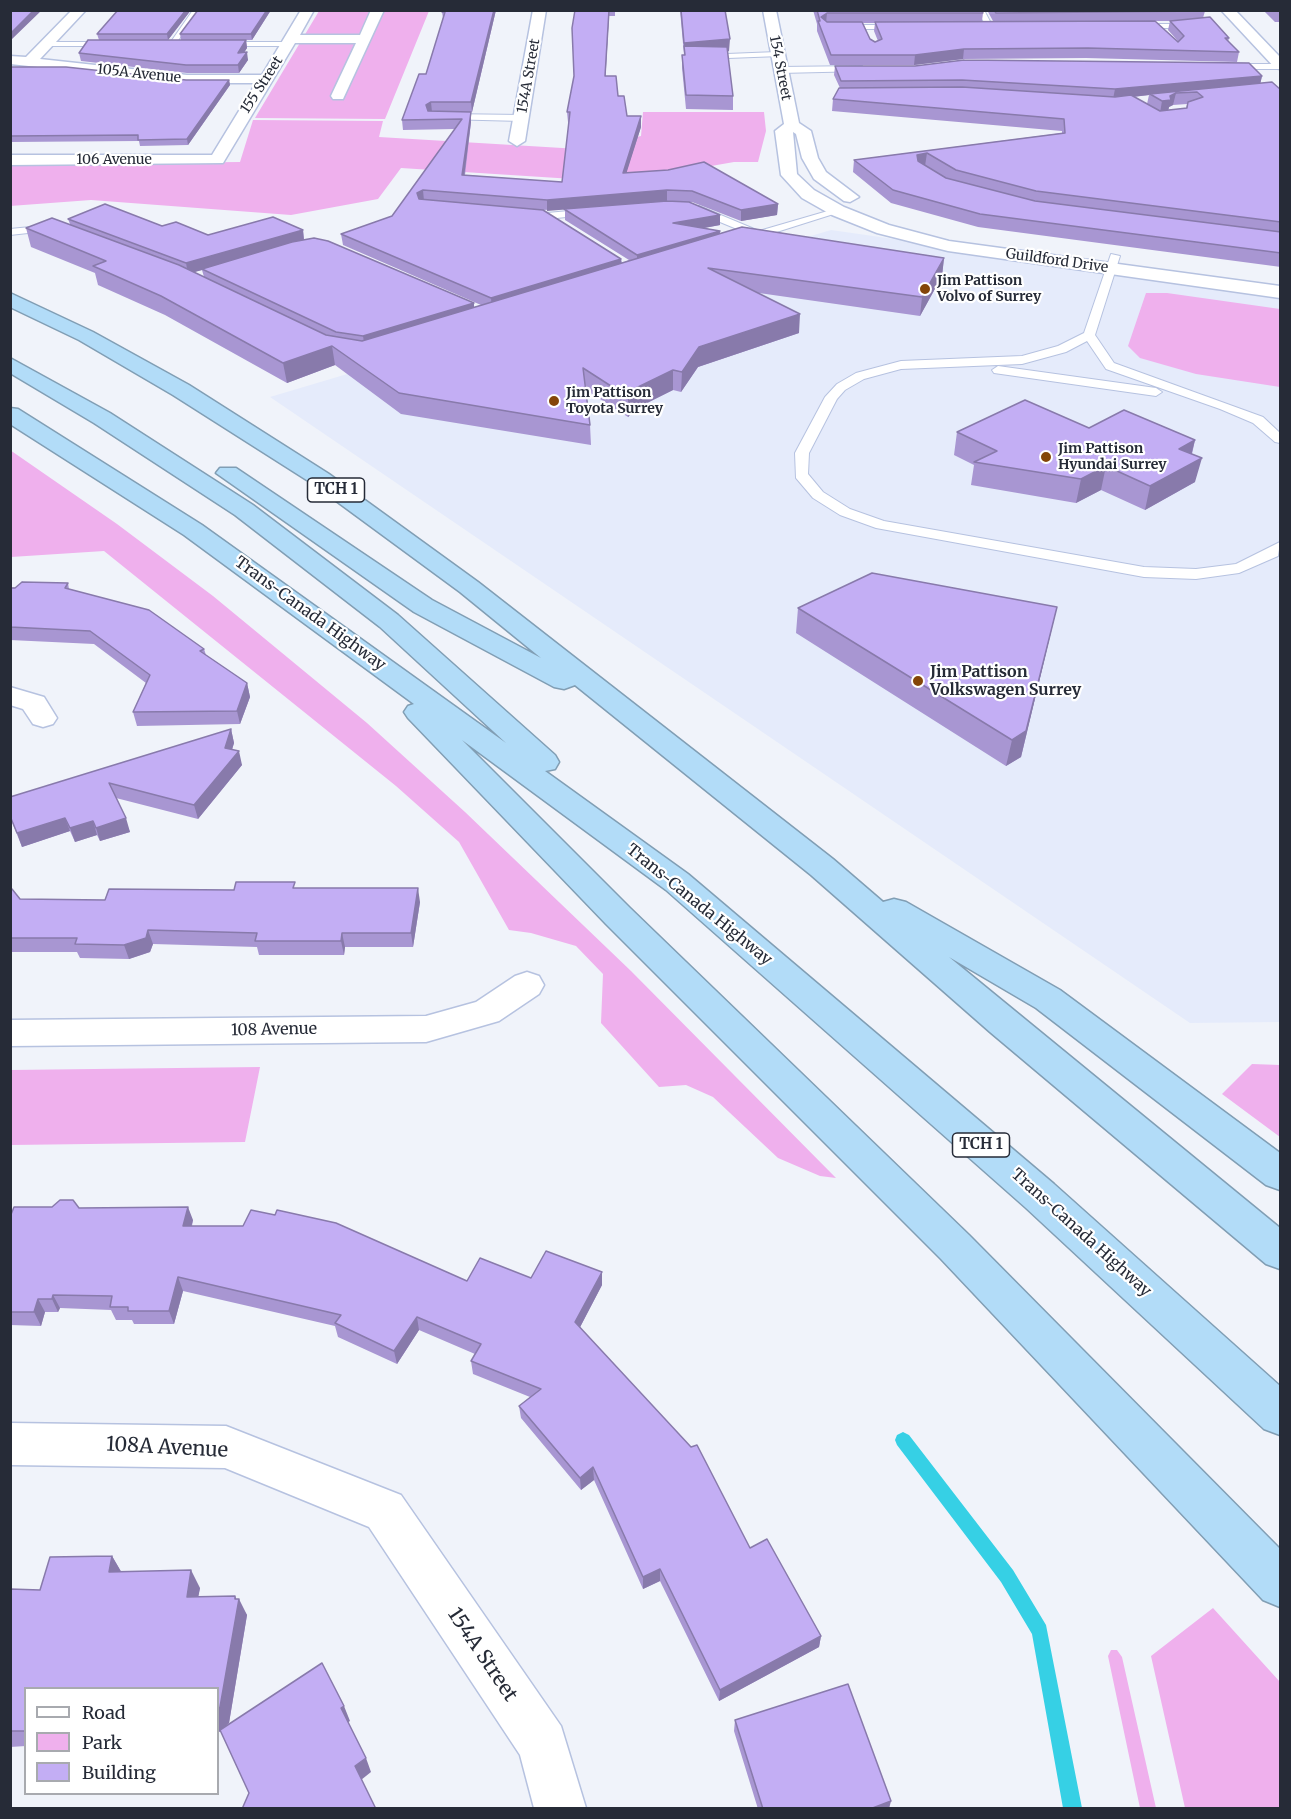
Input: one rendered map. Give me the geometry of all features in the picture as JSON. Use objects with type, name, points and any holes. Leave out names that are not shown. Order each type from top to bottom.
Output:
[{"type":"highway","name":"TCH 1","points":[[10,299],[86,336],[181,390],[321,479],[469,587],[822,867],[1004,1023],[1281,1252]]},
{"type":"highway","points":[[10,343],[128,409],[269,500],[423,606],[637,720]]},
{"type":"highway","points":[[10,364],[102,418],[244,510],[389,621],[677,882]]},
{"type":"highway","name":"Trans-Canada Highway","points":[[10,414],[193,530],[348,640],[677,882],[1040,1196],[1281,1414]]},
{"type":"highway","points":[[348,640],[618,916],[955,1246],[1281,1583]]},
{"type":"highway","points":[[822,867],[1048,999],[1281,1174]]},
{"type":"street","points":[[29,62],[80,10]]},
{"type":"street","name":"155 Street","points":[[217,160],[308,10]]},
{"type":"street","points":[[338,96],[378,10]]},
{"type":"street","name":"154A Street","points":[[517,141],[540,10]]},
{"type":"street","name":"154 Street","points":[[769,10],[792,126]]},
{"type":"street","points":[[1227,10],[1281,66]]},
{"type":"street","points":[[290,42],[366,39]]},
{"type":"street","name":"105A Avenue","points":[[10,60],[187,79],[268,79]]},
{"type":"street","name":"154 Street","points":[[792,126],[803,131],[810,158],[820,175],[842,193],[875,209]]},
{"type":"street","name":"154 Street","points":[[792,126],[783,131],[789,175],[808,194],[838,211]]},
{"type":"street","name":"106 Avenue","points":[[10,160],[217,160]]},
{"type":"street","name":"Guildford Drive","points":[[875,209],[926,226],[970,235],[1281,292]]},
{"type":"street","name":"Guildford Drive","points":[[838,211],[883,229],[948,246],[1281,279]]},
{"type":"street","points":[[10,695],[34,703],[43,718]]},
{"type":"street","name":"108 Avenue","points":[[10,1033],[426,1029],[487,1012],[527,985]]},
{"type":"street","name":"108A Avenue","points":[[10,1444],[226,1447],[385,1511]]},
{"type":"street","name":"154A Street","points":[[385,1511],[543,1744],[560,1809]]},
{"type":"lane","points":[[171,44],[197,10]]},
{"type":"lane","points":[[980,10],[991,27]]},
{"type":"lane","points":[[1121,26],[1203,26]]},
{"type":"lane","points":[[1157,26],[1163,33]]},
{"type":"lane","points":[[826,27],[912,27]]},
{"type":"lane","points":[[866,27],[870,38]]},
{"type":"lane","points":[[957,27],[1003,27]]},
{"type":"lane","points":[[206,44],[290,42]]},
{"type":"lane","points":[[46,44],[126,44]]},
{"type":"lane","points":[[160,44],[183,44]]},
{"type":"lane","points":[[689,57],[777,54]]},
{"type":"lane","points":[[1212,67],[1281,66]]},
{"type":"lane","points":[[780,70],[872,69]]},
{"type":"lane","points":[[432,117],[522,117]]},
{"type":"lane","points":[[683,206],[691,207],[759,235]]},
{"type":"lane","points":[[513,213],[547,216],[607,211]]},
{"type":"lane","points":[[737,241],[838,211]]},
{"type":"lane","points":[[547,216],[567,228]]},
{"type":"lane","points":[[10,232],[52,228],[63,232]]},
{"type":"lane","points":[[1113,262],[1089,335],[1062,350],[1022,360],[900,365],[860,376],[841,387],[831,397],[802,453],[801,475],[818,495],[845,512],[880,525],[1144,572],[1196,574],[1239,568],[1273,553],[1281,546]]},
{"type":"lane","points":[[1089,335],[1110,366],[1194,398],[1225,406],[1258,420],[1281,439]]},
{"type":"lane","points":[[947,363],[1194,398]]},
{"type":"shaded area","points":[[831,230],[1280,294],[1280,1022],[1190,1023],[270,397]]},
{"type":"green space","points":[[319,11],[429,11],[385,119],[255,118]]},
{"type":"green space","points":[[643,112],[764,112],[766,131],[758,162],[734,162],[620,182],[401,168],[378,199],[291,215],[91,200],[10,206],[10,164],[240,162],[253,120],[383,121],[379,137],[579,149],[641,136]]},
{"type":"green space","points":[[1146,293],[1167,293],[1280,309],[1280,387],[1196,374],[1140,358],[1128,346]]},
{"type":"green space","points":[[10,450],[117,524],[213,596],[367,723],[465,812],[631,971],[836,1178],[820,1176],[778,1158],[713,1097],[686,1085],[659,1087],[601,1023],[603,974],[576,946],[531,933],[509,930],[459,842],[396,786],[104,551],[11,557]]},
{"type":"green space","points":[[1252,1064],[1280,1065],[1280,1137],[1222,1094]]},
{"type":"green space","points":[[260,1067],[245,1142],[11,1145],[11,1070]]},
{"type":"green space","points":[[1213,1608],[1280,1682],[1280,1808],[1185,1808],[1151,1656]]},
{"type":"green space","points":[[1111,1650],[1117,1650],[1122,1657],[1156,1808],[1140,1808],[1108,1656]]},
{"type":"building","points":[[10,10],[34,10],[10,34]]},
{"type":"building","points":[[118,10],[186,10],[167,34],[97,34]]},
{"type":"building","points":[[198,10],[267,10],[251,34],[180,34]]},
{"type":"building","points":[[442,10],[494,10],[471,102],[431,102],[426,105],[428,111],[471,112],[462,175],[562,182],[570,112],[567,112],[574,76],[572,28],[575,10],[609,10],[605,76],[616,76],[618,96],[624,96],[627,116],[641,116],[623,173],[668,170],[704,162],[778,204],[741,210],[692,191],[667,190],[547,200],[423,190],[417,193],[419,199],[543,210],[621,259],[491,298],[341,234],[392,216],[462,119],[402,120],[419,74],[426,74],[445,12]]},
{"type":"building","points":[[681,10],[725,10],[730,39],[684,43]]},
{"type":"building","points":[[817,10],[981,10],[983,13],[827,13],[821,17],[827,22],[862,22],[870,39],[875,42],[882,39],[875,22],[1155,21],[1178,42],[1184,36],[1170,21],[1210,17],[1229,38],[1225,38],[1239,52],[1088,48],[964,49],[915,55],[831,55],[818,21],[820,21]]},
{"type":"building","points":[[994,10],[1204,10],[1205,11],[996,13]]},
{"type":"building","points":[[88,40],[246,40],[238,53],[247,52],[238,65],[186,65],[79,53]]},
{"type":"building","points":[[684,46],[727,47],[733,96],[686,95],[682,55],[685,55]]},
{"type":"building","points":[[964,60],[1249,63],[1262,76],[1115,89],[962,80],[841,81],[835,66],[915,66]]},
{"type":"building","points":[[10,67],[66,67],[186,80],[229,80],[187,139],[138,140],[138,135],[10,136]]},
{"type":"building","points":[[1272,82],[1281,90],[1281,222],[1036,191],[956,170],[927,153],[917,155],[918,161],[946,178],[1035,201],[1281,232],[1281,253],[980,214],[893,190],[854,160],[1065,133],[1064,119],[833,99],[839,88],[962,87],[1115,97],[1131,95],[1160,111],[1187,108],[1188,102],[1203,97],[1197,92],[1176,93],[1170,96],[1171,100],[1162,101],[1150,94]]},
{"type":"building","points":[[667,201],[689,202],[720,215],[673,223],[720,231],[637,255],[564,209]]},
{"type":"building","points":[[105,204],[162,226],[176,222],[208,235],[273,217],[303,230],[186,263],[68,219]]},
{"type":"building","points":[[52,218],[179,265],[326,335],[362,341],[742,227],[944,258],[922,297],[708,268],[800,314],[699,347],[682,372],[673,370],[636,388],[628,397],[583,368],[590,425],[399,393],[332,346],[283,363],[161,296],[93,266],[106,261],[26,228]]},
{"type":"building","points":[[314,238],[328,241],[474,303],[363,336],[336,332],[202,269],[292,242]]},
{"type":"building","points":[[1025,400],[1089,428],[1124,410],[1195,440],[1179,449],[1202,458],[1150,486],[1106,466],[1081,479],[974,462],[997,451],[957,432]]},
{"type":"building","points":[[872,573],[1057,607],[1026,731],[1012,740],[798,608]]},
{"type":"building","points":[[22,582],[68,583],[65,588],[149,610],[204,649],[200,651],[247,683],[237,711],[133,712],[150,675],[90,631],[10,627],[10,588],[15,588]]},
{"type":"building","points":[[231,729],[225,748],[239,751],[194,805],[109,783],[126,818],[96,828],[93,821],[70,828],[65,818],[17,833],[10,816],[10,797]]},
{"type":"building","points":[[236,882],[295,882],[293,888],[418,888],[411,933],[342,933],[341,941],[255,941],[257,933],[148,930],[146,938],[124,945],[75,944],[77,938],[10,938],[10,890],[12,889],[20,899],[105,900],[109,889],[234,890]]},
{"type":"building","points":[[60,1200],[73,1200],[79,1208],[188,1207],[183,1226],[243,1226],[251,1210],[275,1215],[277,1210],[336,1223],[467,1281],[480,1258],[531,1278],[546,1251],[602,1272],[575,1322],[691,1447],[697,1445],[750,1548],[767,1539],[821,1636],[720,1690],[660,1569],[643,1577],[593,1467],[580,1478],[519,1406],[541,1389],[471,1361],[481,1344],[417,1317],[394,1351],[335,1323],[341,1315],[178,1277],[169,1311],[128,1311],[128,1307],[110,1307],[112,1296],[53,1295],[52,1299],[38,1299],[34,1312],[10,1312],[10,1217],[14,1207],[52,1207]]},
{"type":"building","points":[[112,1556],[109,1572],[191,1570],[187,1597],[235,1596],[235,1599],[239,1599],[219,1708],[219,1687],[24,1687],[24,1731],[10,1731],[10,1589],[40,1590],[50,1557]]},
{"type":"building","points":[[322,1663],[344,1706],[341,1708],[366,1758],[355,1766],[376,1809],[242,1809],[249,1793],[220,1730]]},
{"type":"building","points":[[848,1684],[891,1801],[870,1809],[763,1809],[735,1720]]},
{"type":"waterway","points":[[903,1440],[1007,1576],[1040,1631],[1073,1808]]},
{"type":"place","name":"Jim Pattison Volvo of Surrey","points":[[925,289]]},
{"type":"place","name":"Jim Pattison Toyota Surrey","points":[[554,401]]},
{"type":"place","name":"Jim Pattison Hyundai Surrey","points":[[1046,457]]},
{"type":"place","name":"Jim Pattison Volkswagen Surrey","points":[[918,681]]}]
